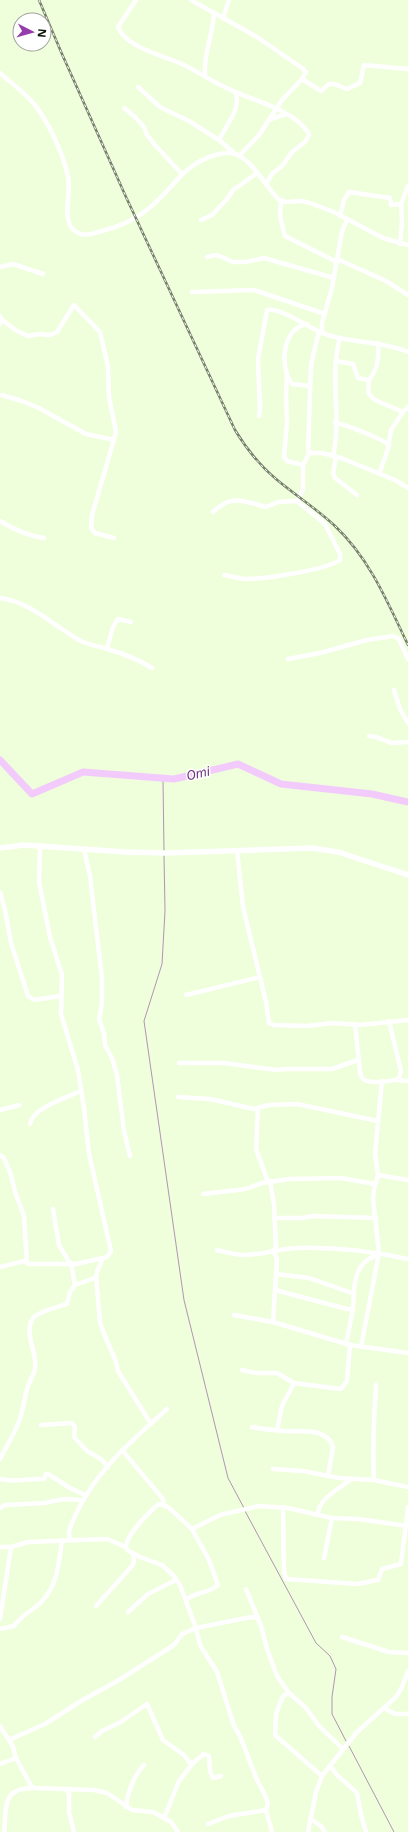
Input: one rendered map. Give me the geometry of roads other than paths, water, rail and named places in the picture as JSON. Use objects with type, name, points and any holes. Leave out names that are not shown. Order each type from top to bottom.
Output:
[{"type":"street","points":[[136,0],[118,27],[119,31],[133,44],[183,64],[235,92],[277,109],[305,128],[309,135],[305,142],[292,152],[266,184]]},
{"type":"street","points":[[0,73],[34,104],[54,138],[68,176],[68,216],[70,224],[78,233],[83,235],[103,231],[137,217],[149,209],[182,174],[200,160],[220,153],[237,155],[259,135],[288,94],[302,79],[306,72],[257,37],[191,0]]},
{"type":"street","points":[[223,18],[229,0]]},
{"type":"street","points":[[205,76],[205,57],[214,26],[214,13]]},
{"type":"street","points":[[302,79],[321,91],[330,84],[349,89],[360,83],[364,65],[408,69]]},
{"type":"street","points":[[138,87],[160,106],[179,115],[219,140],[257,173],[281,200],[286,202],[302,201],[310,203],[334,212],[346,220],[383,238],[408,245]]},
{"type":"street","points":[[219,140],[236,108],[238,100],[235,92]]},
{"type":"street","points":[[124,108],[144,127],[147,135],[154,145],[182,174]]},
{"type":"street","points":[[271,119],[286,114]]},
{"type":"street","points":[[201,220],[212,216],[233,190],[257,173]]},
{"type":"street","points":[[400,244],[402,221],[401,204],[408,186]]},
{"type":"street","points":[[340,216],[344,200],[349,192],[390,198],[391,205],[401,204]]},
{"type":"street","points":[[281,200],[280,216],[284,236],[386,281],[408,295]]},
{"type":"street","points":[[310,452],[307,447],[313,356],[318,335],[322,332],[334,278],[342,231],[346,220]]},
{"type":"street","points":[[208,257],[217,255],[233,262],[264,258],[334,278]]},
{"type":"street","points":[[0,267],[13,264],[43,274]]},
{"type":"street","points":[[192,292],[254,290],[325,314]]},
{"type":"street","points":[[1,320],[17,331],[28,336],[38,334],[50,335],[57,332],[74,305],[100,332],[108,367],[109,397],[116,432],[92,515],[91,528],[95,532],[114,538]]},
{"type":"street","points":[[259,416],[258,360],[267,310],[275,310],[322,332],[340,338],[378,343],[408,352]]},
{"type":"street","points":[[307,324],[297,327],[287,342],[284,358],[287,372],[292,384],[310,386]]},
{"type":"street","points":[[340,338],[334,375],[336,400],[333,473],[334,478],[357,495]]},
{"type":"street","points":[[378,343],[379,358],[374,375],[369,380],[368,393],[375,400],[403,412]]},
{"type":"street","points":[[336,360],[354,364],[358,378],[369,380]]},
{"type":"street","points":[[287,372],[286,394],[288,423],[284,457],[292,463],[303,465]]},
{"type":"street","points":[[0,401],[1,394],[22,401],[39,408],[86,434],[114,440]]},
{"type":"street","points":[[379,474],[391,430],[408,407]]},
{"type":"street","points":[[335,423],[342,424],[351,429],[361,430],[368,435],[388,443]]},
{"type":"street","points":[[297,501],[303,489],[303,465],[310,452]]},
{"type":"street","points":[[310,452],[334,456],[379,474],[408,488]]},
{"type":"street","points":[[213,512],[222,504],[232,501],[242,501],[266,507],[278,502],[297,501],[325,524],[340,554],[340,560],[335,564],[319,568],[245,579],[224,575]]},
{"type":"street","points":[[0,521],[10,527],[36,537],[44,538]]},
{"type":"street","points":[[0,598],[19,602],[39,613],[81,641],[95,647],[107,648],[134,658],[152,668]]},
{"type":"street","points":[[107,648],[113,627],[118,619],[131,622]]},
{"type":"street","points":[[288,659],[320,653],[367,640],[393,636],[399,639],[408,659]]},
{"type":"street","points":[[394,690],[400,709],[408,723]]},
{"type":"street","points":[[369,736],[392,743],[408,742]]},
{"type":"street","points":[[0,848],[13,845],[40,845],[151,853],[312,848],[327,849],[408,875]]},
{"type":"street","points":[[0,1267],[24,1261],[27,1263],[76,1264],[102,1259],[109,1256],[111,1251],[89,1154],[81,1091],[74,1052],[61,1014],[62,975],[50,937],[39,882],[40,845]]},
{"type":"street","points":[[84,849],[90,876],[102,980],[102,1003],[99,1019],[104,1033],[106,1049],[112,1058],[117,1074],[124,1131],[130,1156]]},
{"type":"street","points":[[237,850],[243,907],[266,1002],[268,1023],[274,1025],[307,1026],[336,1023],[355,1024],[408,1020]]},
{"type":"street","points":[[0,892],[11,943],[28,996],[34,1000],[61,996]]},
{"type":"street","points":[[186,995],[260,977]]},
{"type":"street","points":[[389,1021],[400,1071],[399,1078],[396,1080]]},
{"type":"street","points":[[355,1024],[358,1060],[363,1079],[367,1081],[382,1082],[396,1080],[408,1081]]},
{"type":"street","points":[[179,1063],[224,1063],[277,1070],[332,1069],[358,1060]]},
{"type":"street","points":[[361,1347],[379,1254],[373,1198],[378,1175],[375,1154],[382,1082]]},
{"type":"street","points":[[30,1124],[30,1121],[37,1112],[52,1103],[81,1091]]},
{"type":"street","points":[[178,1097],[210,1099],[254,1109],[269,1105],[292,1104],[378,1121]]},
{"type":"street","points":[[0,1110],[19,1105]]},
{"type":"street","points":[[258,1108],[256,1149],[269,1181],[274,1204],[275,1250],[277,1259],[273,1322]]},
{"type":"street","points":[[0,1155],[4,1158],[11,1175],[15,1192],[24,1216],[27,1263]]},
{"type":"street","points":[[378,1175],[408,1180]]},
{"type":"street","points":[[203,1194],[246,1189],[269,1181],[289,1179],[341,1178],[375,1184]]},
{"type":"street","points":[[54,1209],[59,1245],[66,1260],[70,1263],[75,1285]]},
{"type":"street","points":[[274,1218],[303,1218],[312,1216],[376,1218]]},
{"type":"street","points":[[217,1250],[242,1255],[262,1254],[275,1250],[318,1248],[379,1254],[408,1259]]},
{"type":"street","points":[[242,1370],[255,1373],[281,1374],[294,1383],[336,1389],[344,1388],[358,1268],[367,1260],[379,1254]]},
{"type":"street","points":[[102,1259],[96,1276],[100,1322],[115,1359],[118,1371],[151,1424]]},
{"type":"street","points":[[276,1274],[309,1278],[354,1292]]},
{"type":"street","points":[[0,1459],[19,1423],[25,1404],[27,1388],[35,1369],[33,1348],[30,1344],[31,1325],[34,1318],[49,1310],[67,1304],[70,1292],[75,1285],[94,1279],[96,1276]]},
{"type":"street","points":[[275,1290],[347,1309],[353,1309]]},
{"type":"street","points":[[234,1315],[273,1322],[348,1345],[408,1353]]},
{"type":"street","points":[[277,1430],[282,1406],[294,1383]]},
{"type":"street","points":[[374,1480],[372,1441],[375,1420],[376,1385]]},
{"type":"street","points":[[71,1540],[69,1534],[71,1524],[85,1495],[122,1450],[167,1409]]},
{"type":"street","points":[[41,1425],[72,1423],[75,1427],[74,1437],[87,1451],[101,1459],[108,1467]]},
{"type":"street","points":[[252,1427],[277,1430],[310,1431],[330,1439],[333,1447],[333,1454],[328,1476]]},
{"type":"street","points":[[122,1450],[163,1499],[164,1504],[192,1529],[209,1560],[218,1585],[214,1588],[192,1594],[186,1600]]},
{"type":"street","points":[[273,1469],[303,1470],[350,1480],[374,1480],[408,1487]]},
{"type":"street","points":[[0,1478],[15,1481],[30,1478],[44,1479],[46,1474],[48,1474],[70,1488],[85,1495]]},
{"type":"street","points":[[318,1514],[318,1506],[350,1480]]},
{"type":"street","points":[[0,1508],[6,1505],[44,1503],[64,1499],[82,1500]]},
{"type":"street","points":[[126,1547],[131,1533],[155,1507],[159,1504],[164,1504]]},
{"type":"street","points":[[192,1529],[220,1515],[259,1506],[283,1507],[332,1518],[358,1519],[406,1526]]},
{"type":"street","points":[[283,1507],[284,1571],[286,1579],[357,1584],[378,1580],[382,1569],[401,1564],[408,1507]]},
{"type":"street","points":[[324,1558],[332,1526],[332,1518]]},
{"type":"street","points":[[0,1547],[11,1547],[28,1542],[107,1539],[126,1547],[133,1554],[158,1563],[176,1580],[186,1600],[200,1644],[217,1672],[234,1726],[240,1736],[257,1780],[268,1803],[266,1810],[272,1832]]},
{"type":"street","points":[[0,1629],[14,1626],[20,1617],[42,1601],[45,1597],[55,1580],[62,1540]]},
{"type":"street","points":[[0,1619],[3,1586],[11,1547]]},
{"type":"street","points":[[96,1606],[132,1566],[134,1562],[133,1554]]},
{"type":"street","points":[[128,1612],[138,1601],[148,1594],[176,1580]]},
{"type":"street","points":[[246,1589],[258,1618],[273,1667],[289,1693],[306,1708],[319,1726],[343,1748]]},
{"type":"street","points":[[251,1617],[256,1613]]},
{"type":"street","points":[[9,1740],[45,1724],[81,1701],[119,1680],[174,1644],[182,1634],[196,1628],[251,1617],[258,1618]]},
{"type":"street","points":[[342,1637],[389,1652],[408,1654]]},
{"type":"street","points":[[308,1832],[316,1792],[322,1776],[356,1733],[396,1697],[402,1687],[408,1671]]},
{"type":"street","points":[[289,1693],[283,1696],[276,1714],[275,1735],[322,1776]]},
{"type":"street","points":[[95,1738],[102,1731],[119,1723],[147,1704],[163,1740],[184,1756],[189,1762],[193,1763]]},
{"type":"street","points":[[384,1708],[395,1714],[408,1714]]},
{"type":"street","points":[[0,1726],[5,1736],[9,1740],[15,1755],[14,1758],[20,1763],[30,1784],[34,1788]]},
{"type":"street","points":[[164,1818],[179,1781],[193,1763],[204,1754],[209,1756],[210,1771],[213,1778],[221,1776]]},
{"type":"street","points":[[0,1764],[14,1758]]},
{"type":"street","points":[[126,1807],[127,1799],[135,1778],[144,1766]]},
{"type":"street","points":[[330,1766],[337,1775],[357,1793],[366,1832]]},
{"type":"street","points":[[4,1832],[8,1802],[11,1794],[15,1790],[34,1788],[94,1790],[106,1793],[132,1810],[153,1812],[171,1822],[178,1832]]},
{"type":"street","points":[[66,1790],[69,1794],[69,1812],[74,1832]]},
{"type":"street","points":[[208,1824],[229,1816],[266,1810]]},
{"type":"street","points":[[311,1819],[321,1826],[325,1832]]},
{"type":"waterway","name":"Omi","points":[[0,760],[32,794],[83,772],[174,779],[238,764],[281,784],[372,794],[408,802]]},
{"type":"waterway","points":[[163,779],[164,851]]},
{"type":"waterway","points":[[164,855],[165,911],[162,964],[144,1021],[184,1300],[228,1478],[244,1508]]},
{"type":"waterway","points":[[245,1511],[316,1643],[330,1656],[336,1669],[332,1697],[332,1714],[346,1741]]},
{"type":"waterway","points":[[349,1746],[394,1832]]},
{"type":"railway","points":[[39,0],[126,197],[235,430],[248,450],[270,474],[328,520],[347,539],[368,567],[377,582],[408,645]]}]
